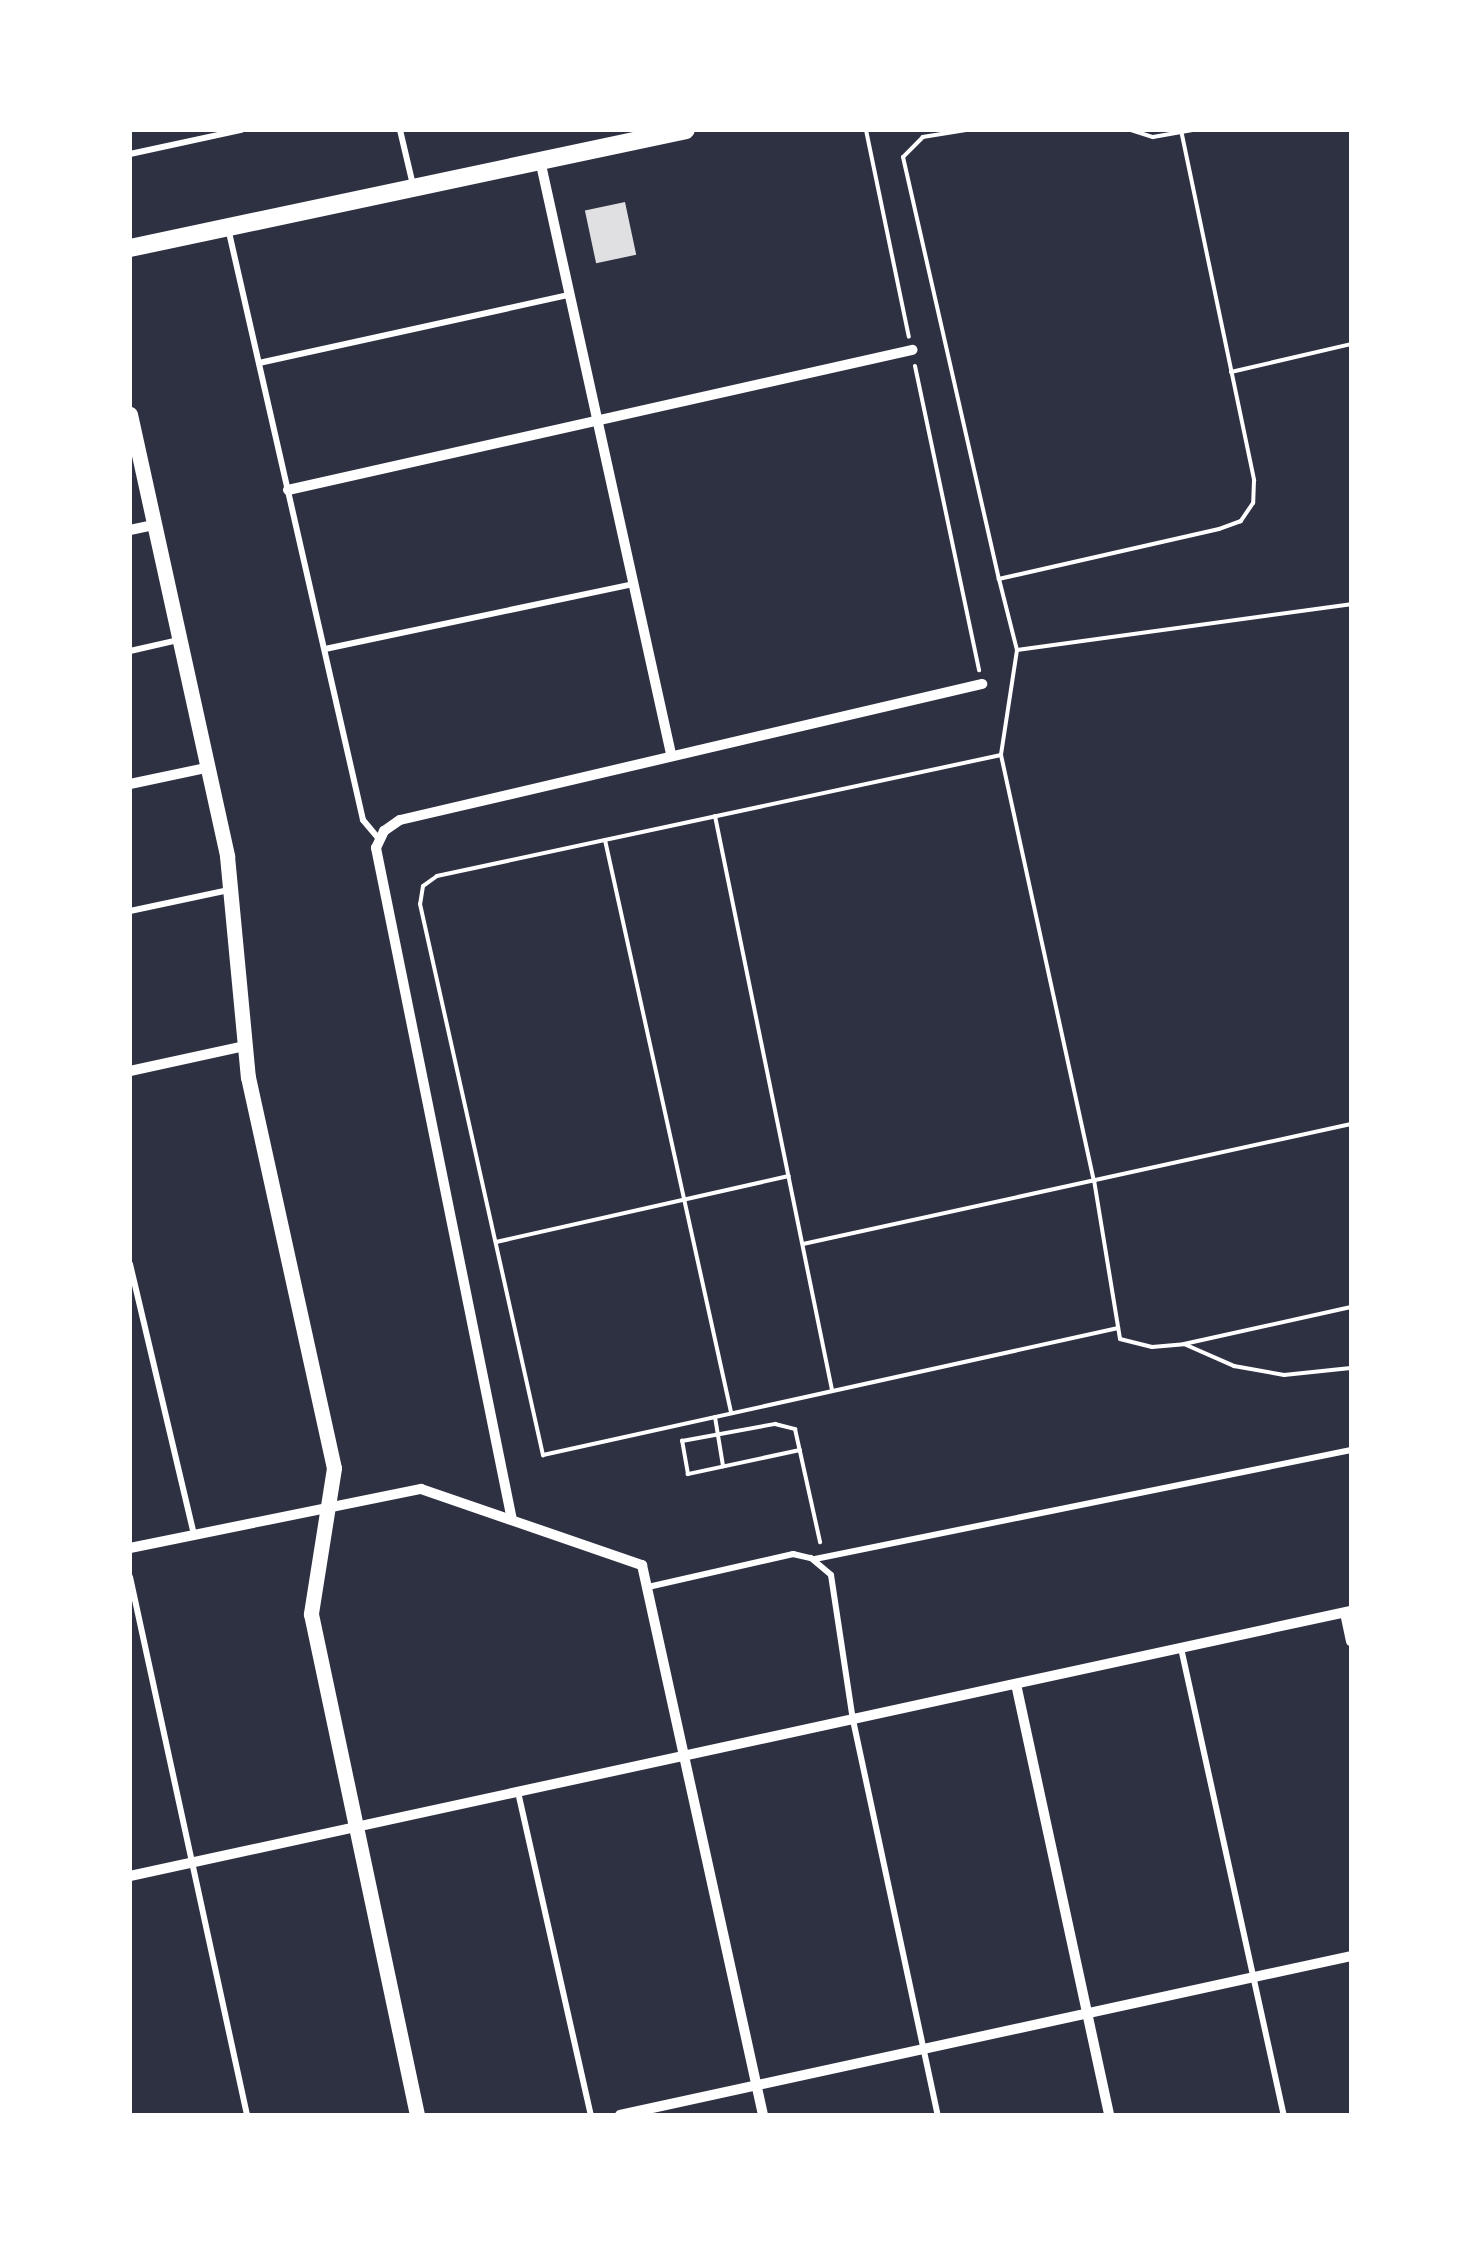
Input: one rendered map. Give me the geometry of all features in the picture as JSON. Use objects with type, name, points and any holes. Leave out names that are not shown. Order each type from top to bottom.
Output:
[{"type":"main road","points":[[130,248],[686,130]]},
{"type":"street","points":[[540,158],[671,754]]},
{"type":"street","points":[[288,490],[912,350]]},
{"type":"street","points":[[130,414],[230,890],[245,1046],[334,1468],[332,1506],[314,1569],[311,1614],[417,2115]]},
{"type":"street","points":[[130,530],[154,525]]},
{"type":"street","points":[[512,1520],[376,848],[382,835],[400,820],[982,684]]},
{"type":"street","points":[[130,784],[206,768]]},
{"type":"street","points":[[130,1070],[245,1046]]},
{"type":"street","points":[[130,1548],[421,1489],[642,1565],[763,2115]]},
{"type":"street","points":[[130,1876],[1348,1612],[1351,1641]]},
{"type":"street","points":[[1016,1684],[1109,2115]]},
{"type":"street","points":[[620,2115],[1351,1956]]},
{"type":"lane","points":[[130,154],[241,130]]},
{"type":"lane","points":[[400,130],[414,186]]},
{"type":"lane","points":[[227,227],[364,820],[382,835]]},
{"type":"lane","points":[[259,363],[570,294]]},
{"type":"lane","points":[[324,649],[634,584]]},
{"type":"lane","points":[[130,651],[178,640]]},
{"type":"lane","points":[[130,911],[230,890]]},
{"type":"lane","points":[[130,1264],[194,1534]]},
{"type":"lane","points":[[648,1587],[794,1554],[814,1560],[1351,1450]]},
{"type":"lane","points":[[814,1560],[834,1586],[853,1720],[938,2115]]},
{"type":"lane","points":[[130,1577],[247,2115]]},
{"type":"lane","points":[[1181,1647],[1284,2115]]},
{"type":"lane","points":[[518,1792],[591,2115]]},
{"type":"path","points":[[866,130],[982,684]]},
{"type":"path","points":[[966,130],[922,137],[902,157],[1017,650],[1001,755],[1094,1180],[1120,1338],[1152,1347],[1184,1344],[1351,1307]]},
{"type":"path","points":[[1131,130],[1154,137],[1192,130]]},
{"type":"path","points":[[999,579],[1241,521],[1253,503],[1254,480],[1181,131]]},
{"type":"path","points":[[1231,372],[1351,344]]},
{"type":"path","points":[[1017,650],[1351,604]]},
{"type":"path","points":[[1001,755],[437,876],[423,886],[420,904],[543,1455],[1118,1328]]},
{"type":"path","points":[[716,816],[832,1391]]},
{"type":"path","points":[[605,840],[732,1414]]},
{"type":"path","points":[[802,1244],[1351,1124]]},
{"type":"path","points":[[495,1242],[685,1203],[789,1176]]},
{"type":"path","points":[[1184,1344],[1234,1366],[1284,1375],[1351,1368]]},
{"type":"path","points":[[715,1417],[723,1466]]},
{"type":"path","points":[[800,1450],[688,1474],[682,1441],[775,1424],[795,1430],[800,1450],[820,1542]]},
{"type":"building","points":[[625,202],[636,255],[596,263],[585,211]]}]
